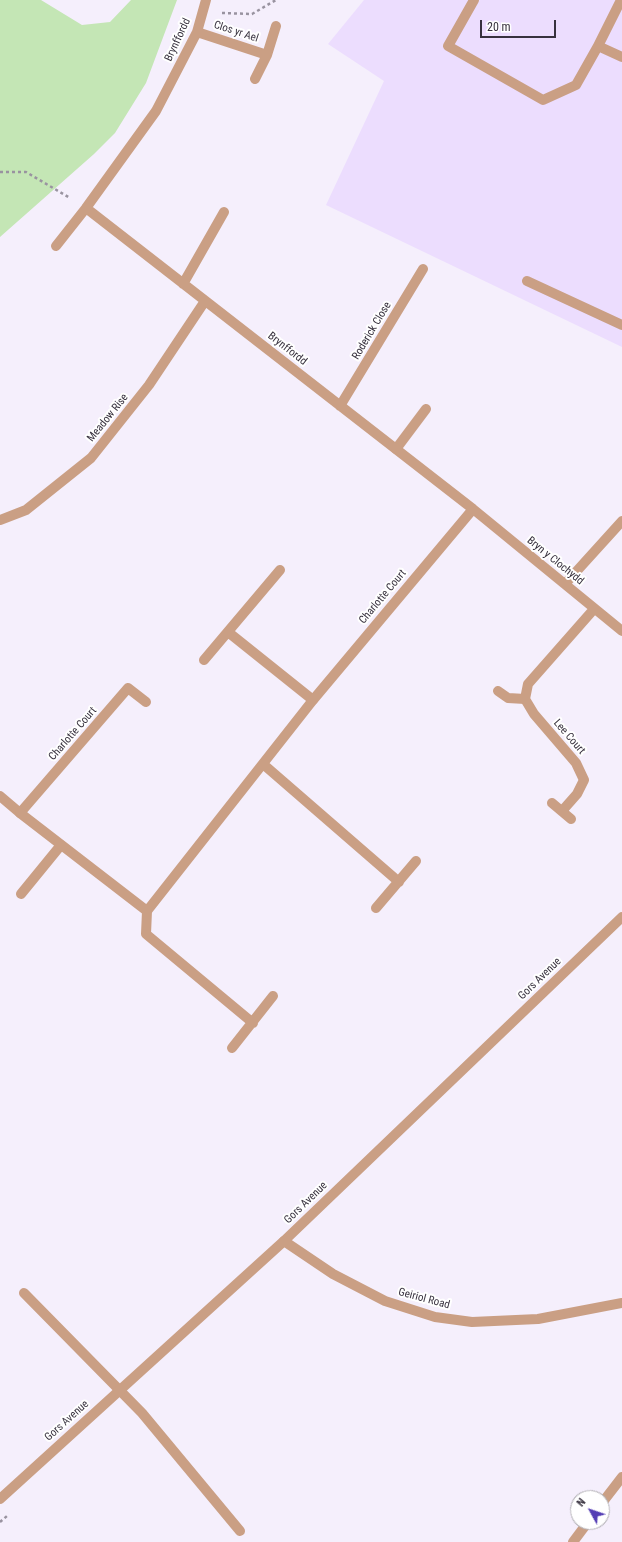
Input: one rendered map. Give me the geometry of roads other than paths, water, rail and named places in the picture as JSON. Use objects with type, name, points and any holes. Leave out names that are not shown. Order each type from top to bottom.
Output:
[{"type":"street","name":"Brynffordd","points":[[56,246],[86,208],[156,111],[197,32],[206,0]]},
{"type":"street","points":[[474,0],[448,46],[543,100],[576,85],[621,0]]},
{"type":"street","name":"Clos yr Ael","points":[[255,79],[267,55],[276,26]]},
{"type":"street","name":"Clos yr Ael","points":[[197,32],[267,55]]},
{"type":"street","points":[[598,46],[622,57]]},
{"type":"street","name":"Brynffordd","points":[[86,208],[473,509]]},
{"type":"street","points":[[183,284],[224,212]]},
{"type":"street","name":"Roderick Close","points":[[340,406],[423,269]]},
{"type":"street","points":[[527,281],[622,325]]},
{"type":"street","name":"Meadow Rise","points":[[0,520],[26,510],[91,458],[149,385],[205,301]]},
{"type":"street","points":[[396,449],[426,410]]},
{"type":"street","name":"Bryn y Clochydd","points":[[473,509],[622,631]]},
{"type":"street","name":"Charlotte Court","points":[[147,911],[312,700],[473,509]]},
{"type":"street","points":[[565,584],[622,521]]},
{"type":"street","points":[[204,660],[280,570]]},
{"type":"street","points":[[498,691],[508,698],[525,699],[528,684],[594,609]]},
{"type":"street","points":[[228,632],[312,700]]},
{"type":"street","name":"Charlotte Court","points":[[20,813],[128,688],[146,702]]},
{"type":"street","name":"Lee Court","points":[[525,699],[534,714],[576,763],[584,780],[577,794],[562,811]]},
{"type":"street","points":[[263,764],[399,882]]},
{"type":"street","points":[[0,796],[147,911],[146,934],[253,1022]]},
{"type":"street","points":[[552,803],[571,819]]},
{"type":"street","points":[[21,894],[62,845]]},
{"type":"street","points":[[376,908],[416,861]]},
{"type":"street","name":"Gors Avenue","points":[[0,1499],[284,1241],[622,917]]},
{"type":"street","points":[[232,1048],[273,996]]},
{"type":"street","name":"Geiriol Road","points":[[284,1241],[333,1274],[384,1301],[435,1317],[472,1322],[538,1319],[622,1303]]},
{"type":"street","points":[[24,1293],[142,1414],[240,1531]]},
{"type":"street","points":[[610,1493],[622,1477]]},
{"type":"street","points":[[573,1542],[582,1530]]}]
